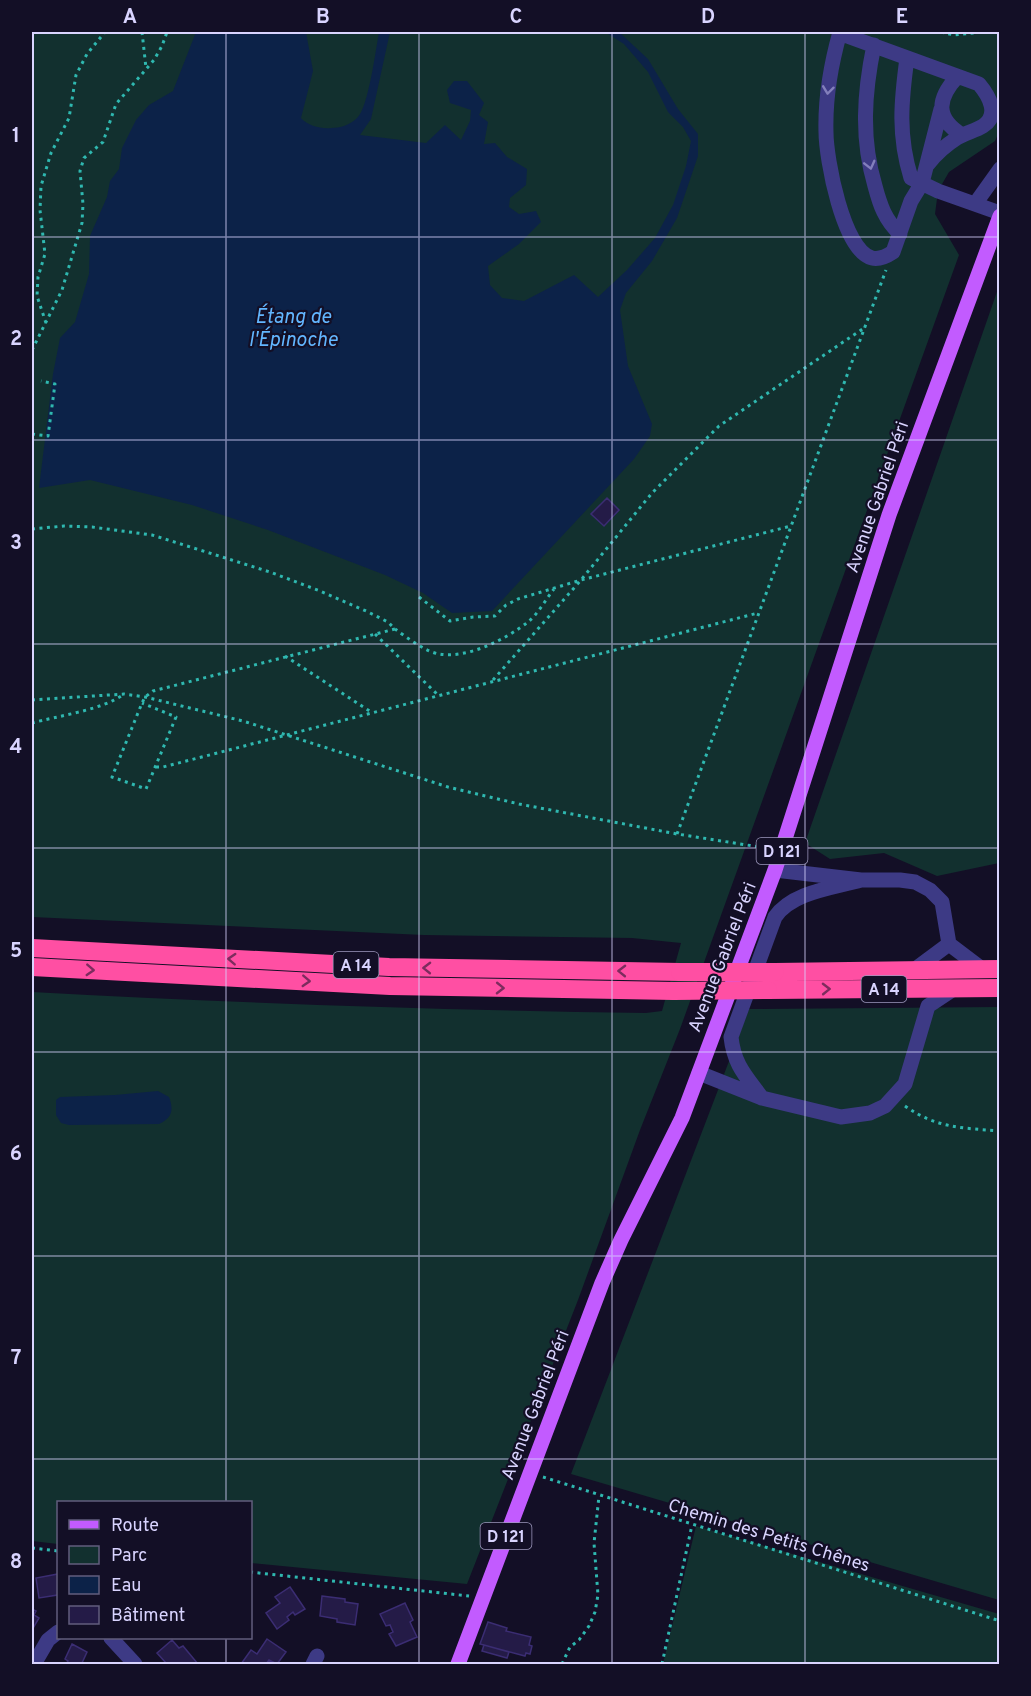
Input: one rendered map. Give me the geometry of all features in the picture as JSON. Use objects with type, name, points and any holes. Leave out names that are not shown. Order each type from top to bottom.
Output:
[{"type":"highway","name":"A 14","points":[[32,948],[388,967],[680,972],[991,969]]},
{"type":"highway","name":"A 14","points":[[32,967],[390,986],[674,991],[999,988]]},
{"type":"main road","name":"Avenue Gabriel Péri","points":[[458,1665],[611,1262],[677,1127],[776,870],[890,515],[999,214]]},
{"type":"street","points":[[928,164],[938,152],[962,135],[984,125],[991,116],[992,104],[988,94],[980,84],[839,32],[831,69],[825,131],[833,186],[842,215],[860,250],[872,259],[887,256],[893,252],[911,201],[922,183],[948,87],[957,77]]},
{"type":"street","points":[[874,45],[868,72],[866,102],[867,153],[881,208],[891,225],[900,234]]},
{"type":"street","points":[[907,58],[901,109],[904,153],[911,178],[999,214]]},
{"type":"street","points":[[941,109],[944,119],[951,128],[962,135]]},
{"type":"street","points":[[975,204],[999,169]]},
{"type":"street","points":[[776,870],[861,880],[915,882],[930,890],[942,902],[950,944],[991,969]]},
{"type":"street","points":[[762,1098],[733,1055],[731,1037],[775,916],[782,907],[794,899],[861,880]]},
{"type":"street","points":[[914,970],[950,944]]},
{"type":"street","points":[[903,988],[928,1006]]},
{"type":"street","points":[[699,1073],[762,1098],[841,1117],[870,1113],[885,1106],[904,1084],[928,1006],[955,988]]},
{"type":"street","points":[[34,1665],[48,1640],[57,1633]]},
{"type":"street","points":[[112,1639],[135,1665]]},
{"type":"path","points":[[46,323],[37,296],[38,277],[45,254],[40,210],[41,186],[51,153],[69,118],[76,75],[87,54],[105,32]]},
{"type":"path","points":[[142,32],[146,68]]},
{"type":"path","points":[[32,350],[62,290],[82,224],[80,171],[84,158],[104,141],[116,104],[154,60],[167,32]]},
{"type":"path","points":[[940,32],[954,35],[984,32]]},
{"type":"path","points":[[677,834],[866,327],[887,266],[887,256]]},
{"type":"path","points":[[493,681],[652,494],[720,426],[866,327]]},
{"type":"path","points":[[32,434],[48,436],[55,384],[41,381]]},
{"type":"path","points":[[32,529],[64,526],[92,527],[152,535],[259,569],[366,610],[388,622],[411,640],[438,654],[469,653],[487,646],[530,621],[554,588]]},
{"type":"path","points":[[419,597],[450,621],[495,616],[506,605],[580,580],[791,526]]},
{"type":"path","points":[[156,766],[163,767],[758,613]]},
{"type":"path","points":[[142,703],[176,717],[146,789],[112,777],[142,703],[145,697],[153,691],[395,629]]},
{"type":"path","points":[[375,634],[438,695]]},
{"type":"path","points":[[285,656],[371,712]]},
{"type":"path","points":[[32,700],[123,694],[145,697],[243,722],[448,787],[519,804],[677,834],[766,848]]},
{"type":"path","points":[[32,723],[104,704],[123,694]]},
{"type":"path","points":[[893,1098],[921,1118],[949,1127],[999,1131]]},
{"type":"path","name":"Chemin des Petits Chênes","points":[[530,1473],[999,1621]]},
{"type":"path","points":[[562,1665],[570,1647],[584,1633],[595,1612],[598,1595],[594,1543],[599,1496]]},
{"type":"path","points":[[662,1665],[692,1525]]},
{"type":"path","points":[[32,1548],[57,1551]]},
{"type":"path","points":[[252,1572],[471,1596]]},
{"type":"green space","points":[[32,32],[999,32],[999,132],[995,141],[949,172],[938,191],[935,214],[959,255],[680,1029],[640,1130],[578,1300],[467,1584],[252,1563],[252,1501],[57,1501],[57,1544],[32,1541],[32,992],[339,1006],[646,1013],[662,1011],[681,943],[632,938],[424,935],[32,917]]},
{"type":"green space","points":[[999,286],[999,863],[937,876],[884,853],[830,859],[805,843]]},
{"type":"green space","points":[[999,1007],[999,1600],[571,1474],[749,1009]]},
{"type":"green space","points":[[696,1526],[999,1614],[999,1664],[663,1664]]},
{"type":"water","name":"Étang de l'Épinoche","points":[[196,32],[306,32],[313,71],[301,118],[311,125],[327,128],[348,124],[361,112],[371,78],[379,32],[390,32],[371,119],[360,135],[426,143],[445,125],[461,140],[470,121],[471,110],[450,103],[447,90],[454,81],[467,81],[484,103],[479,115],[488,122],[484,144],[495,143],[507,157],[527,169],[526,185],[510,198],[509,207],[519,214],[536,211],[541,222],[519,244],[488,266],[490,285],[502,298],[524,301],[574,275],[598,297],[627,270],[655,238],[673,205],[686,166],[691,141],[683,127],[668,112],[648,72],[624,44],[605,32],[619,32],[648,59],[678,109],[698,134],[698,156],[677,218],[652,261],[626,293],[620,310],[628,366],[652,424],[650,436],[634,459],[492,611],[452,613],[423,593],[385,575],[268,530],[192,505],[90,480],[39,488],[53,374],[60,338],[75,322],[89,274],[90,236],[107,197],[110,181],[119,169],[122,148],[136,120],[149,105],[173,91]]},
{"type":"water","points":[[158,1091],[169,1097],[171,1106],[169,1116],[159,1124],[69,1125],[61,1123],[56,1115],[56,1100],[60,1097]]},
{"type":"building","points":[[607,498],[619,510],[604,526],[591,514]]},
{"type":"building","points":[[57,1574],[57,1595],[39,1598],[36,1578]]},
{"type":"building","points":[[290,1587],[305,1609],[295,1615],[293,1612],[287,1617],[289,1620],[277,1629],[266,1613],[280,1603],[275,1597]]},
{"type":"building","points":[[322,1596],[345,1599],[345,1602],[358,1604],[355,1625],[320,1616]]},
{"type":"building","points":[[405,1603],[413,1620],[410,1622],[417,1637],[396,1646],[389,1634],[393,1632],[390,1625],[386,1626],[380,1614]]},
{"type":"building","points":[[32,1609],[36,1611],[34,1615],[39,1618],[32,1630]]},
{"type":"building","points":[[488,1622],[507,1628],[506,1631],[531,1637],[530,1654],[526,1653],[525,1656],[480,1644]]},
{"type":"building","points":[[267,1639],[286,1652],[277,1664],[269,1660],[266,1664],[241,1664],[251,1650],[257,1654]]},
{"type":"building","points":[[172,1640],[179,1648],[183,1646],[198,1664],[167,1664],[157,1653]]},
{"type":"building","points":[[72,1644],[87,1652],[82,1663],[87,1664],[66,1664],[68,1661],[65,1659]]},
{"type":"building","points":[[484,1645],[509,1652],[507,1658],[482,1651]]}]
